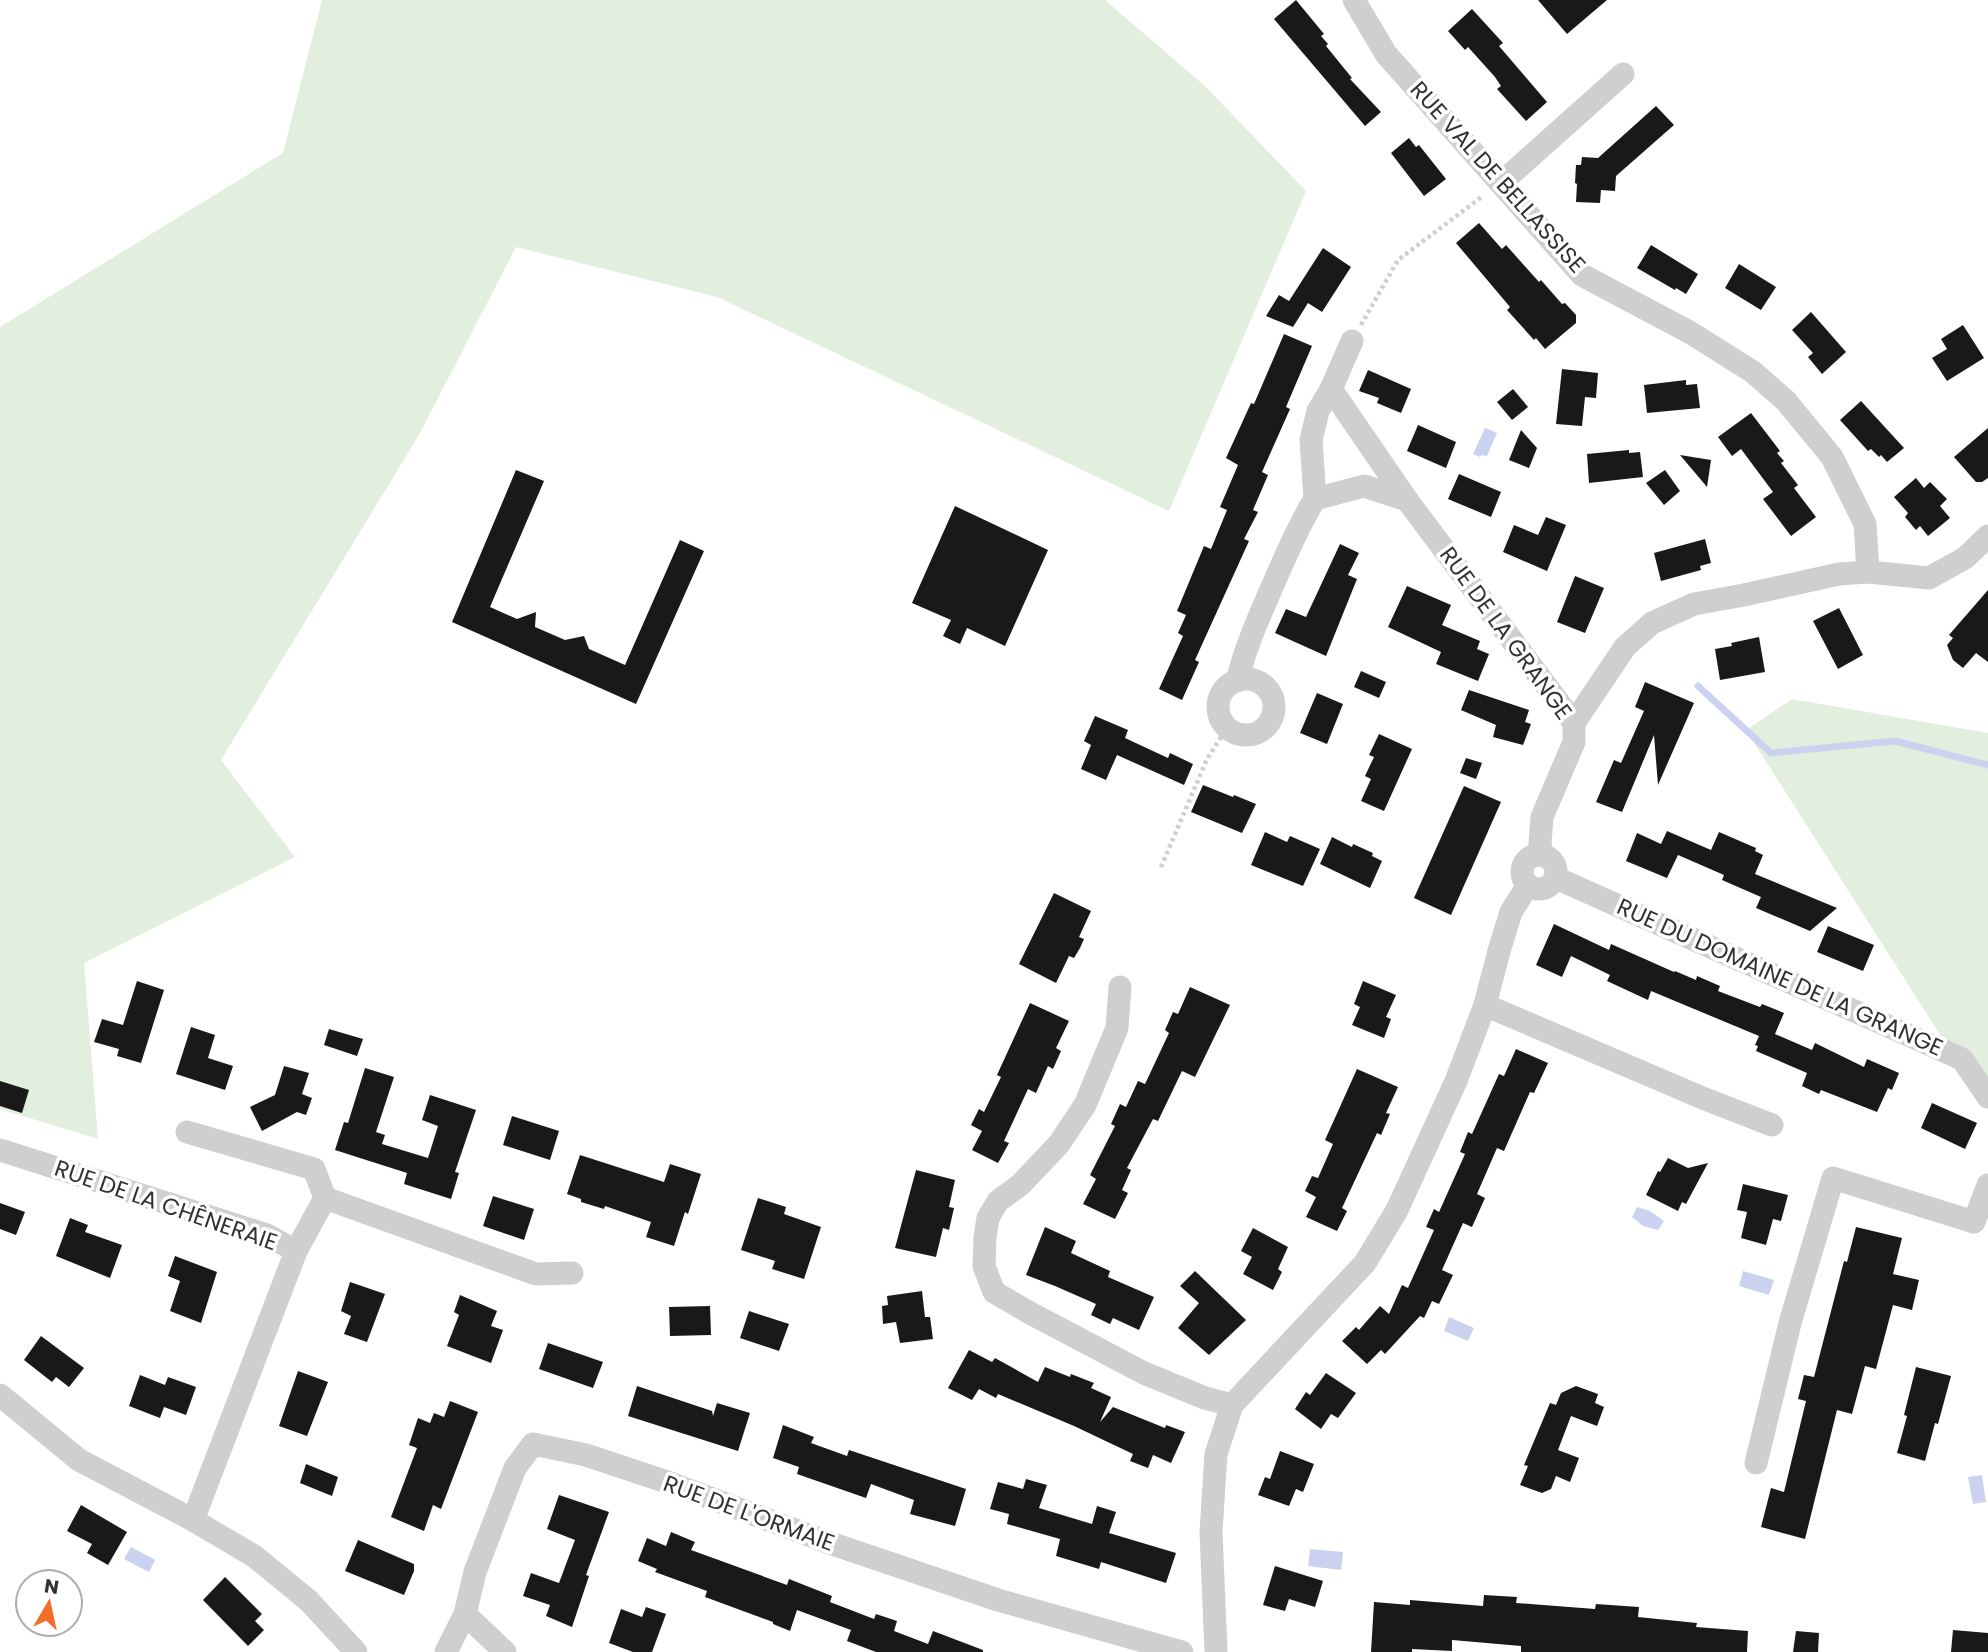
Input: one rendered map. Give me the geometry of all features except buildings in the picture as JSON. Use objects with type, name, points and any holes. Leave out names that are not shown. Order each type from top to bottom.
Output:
[{"type":"street","name":"RUE VAL DE BELLASSISE","points":[[1354,0],[1386,54],[1582,275],[1691,333],[1753,372],[1786,401],[1832,457],[1865,524],[1868,572]]},
{"type":"street","points":[[1501,183],[1623,74]]},
{"type":"street","points":[[1237,681],[1257,620],[1302,519],[1315,499],[1311,440],[1318,411],[1352,341]]},
{"type":"street","name":"RUE DE LA GRANGE","points":[[1331,389],[1407,500],[1574,723],[1574,742],[1542,817],[1542,855]]},
{"type":"street","points":[[1315,499],[1364,486],[1407,500]]},
{"type":"street","points":[[1574,723],[1625,647],[1652,623],[1694,604],[1839,574],[1868,572],[1929,578],[1965,558],[1988,536]]},
{"type":"street","points":[[1246,679],[1263,685],[1273,699],[1272,717],[1268,725],[1253,734],[1235,733],[1227,728],[1218,711],[1222,693],[1228,686],[1246,679]]},
{"type":"street","points":[[1542,855],[1554,863],[1556,878],[1549,887],[1533,888],[1522,876],[1523,864],[1531,856],[1542,855]]},
{"type":"street","name":"RUE DU DOMAINE DE LA GRANGE","points":[[1556,878],[1962,1059],[1988,1097]]},
{"type":"street","points":[[1216,1652],[1211,1532],[1216,1454],[1232,1405],[1365,1263],[1397,1210],[1456,1082],[1485,1005],[1511,912],[1528,885]]},
{"type":"street","points":[[1120,987],[1117,1028],[1085,1105],[1059,1144],[1020,1185],[998,1201],[988,1218],[984,1266],[994,1292],[1030,1313],[1144,1373],[1205,1398],[1232,1405]]},
{"type":"street","points":[[1485,1005],[1772,1125]]},
{"type":"street","points":[[187,1132],[314,1169],[325,1198],[536,1274],[572,1273]]},
{"type":"street","name":"RUE DE LA CHÊNERAIE","points":[[0,1150],[267,1235],[296,1251],[193,1520]]},
{"type":"street","points":[[1756,1464],[1790,1323],[1833,1178],[1974,1222],[1988,1185]]},
{"type":"street","points":[[296,1251],[325,1198]]},
{"type":"street","points":[[0,1395],[79,1460],[193,1520],[254,1556],[309,1601],[356,1652]]},
{"type":"street","name":"RUE DE L'ORMAIE","points":[[446,1652],[466,1614],[475,1572],[515,1468],[533,1444],[586,1455],[670,1483],[827,1542],[998,1600],[1182,1652]]},
{"type":"street","points":[[466,1614],[505,1652]]},
{"type":"path","points":[[1352,341],[1398,260],[1501,183]]},
{"type":"path","points":[[1161,867],[1206,759],[1227,728]]},
{"type":"green space","points":[[322,0],[1105,0],[1205,86],[1306,191],[1169,511],[717,297],[516,247],[419,435],[221,760],[295,857],[84,963],[98,1139],[0,1109],[0,327],[283,153]]},
{"type":"green space","points":[[1792,699],[1988,733],[1988,1110],[1746,730]]},
{"type":"water","points":[[1485,428],[1497,433],[1487,456],[1480,457],[1473,454]]},
{"type":"water","points":[[1637,1207],[1650,1211],[1664,1221],[1658,1230],[1643,1226],[1632,1217]]},
{"type":"water","points":[[1743,1271],[1774,1280],[1769,1295],[1739,1286]]},
{"type":"water","points":[[1449,1317],[1474,1328],[1468,1341],[1444,1331]]},
{"type":"water","points":[[1982,1475],[1986,1502],[1973,1504],[1968,1477]]},
{"type":"water","points":[[131,1547],[155,1560],[149,1572],[124,1559]]},
{"type":"water","points":[[1310,1549],[1343,1552],[1341,1570],[1308,1566]]},
{"type":"waterway","points":[[1698,686],[1771,753],[1895,741],[1988,765]]}]
